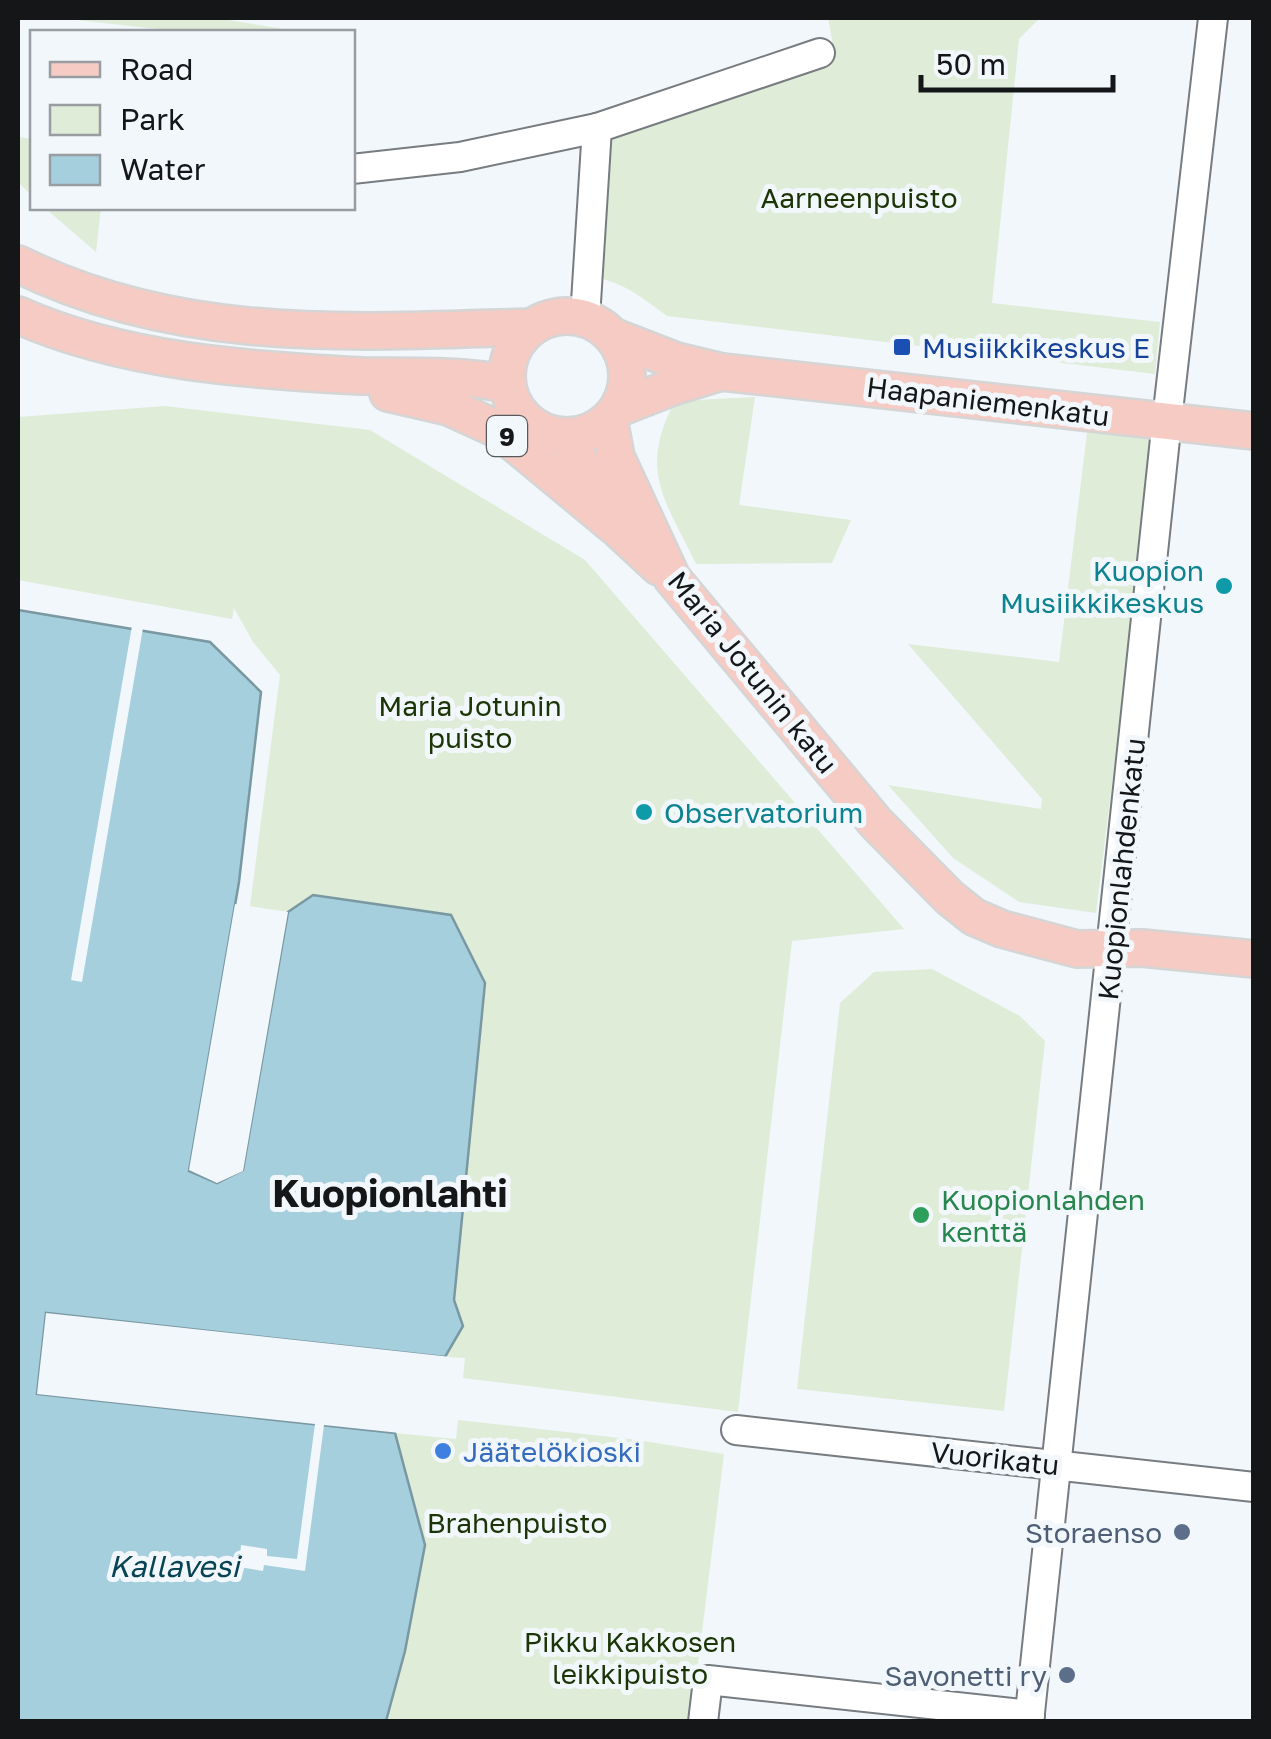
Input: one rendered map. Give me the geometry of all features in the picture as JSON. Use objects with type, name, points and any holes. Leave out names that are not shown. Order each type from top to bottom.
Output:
[{"type":"main road","points":[[18,264],[98,296],[173,316],[252,328],[334,333],[532,327],[561,316],[599,328]]},
{"type":"main road","name":"9","points":[[18,315],[86,339],[162,356],[300,373],[507,384]]},
{"type":"main road","name":"9","points":[[532,327],[514,348],[508,362],[507,384],[514,404],[529,424],[550,435],[566,437],[585,434],[614,414],[628,378],[626,363],[599,328]]},
{"type":"main road","name":"Haapaniemenkatu","points":[[599,328],[676,361],[722,372],[1254,431]]},
{"type":"main road","name":"Haapaniemenkatu","points":[[614,414],[675,386],[722,372]]},
{"type":"main road","name":"9","points":[[300,373],[448,407],[475,418],[514,442],[672,578]]},
{"type":"main road","name":"Maria Jotunin katu","points":[[614,414],[616,457],[672,578],[876,823],[974,917],[1002,929],[1077,948],[1113,950]]},
{"type":"main road","name":"9","points":[[566,437],[618,529]]},
{"type":"main road","name":"9","points":[[1113,950],[1142,948],[1254,959]]},
{"type":"street","name":"Kuopionlahdenkatu","points":[[1030,1718],[1213,18]]},
{"type":"street","points":[[355,169],[460,157],[597,128],[820,53]]},
{"type":"street","points":[[597,128],[599,328]]},
{"type":"street","name":"Vuorikatu","points":[[736,1430],[1254,1487]]},
{"type":"street","points":[[703,1722],[708,1680],[1030,1718]]},
{"type":"green space","points":[[59,18],[216,18],[289,30],[166,30]]},
{"type":"green space","name":"Aarneenpuisto","points":[[828,18],[1040,18],[1019,39],[992,303],[1160,322],[1155,374],[667,316],[620,285],[587,276],[597,128],[693,98],[713,104],[835,55]]},
{"type":"green space","points":[[18,137],[30,139],[30,194],[18,182]]},
{"type":"green space","points":[[47,210],[101,210],[96,252]]},
{"type":"green space","points":[[755,397],[739,505],[851,520],[832,563],[696,564],[674,521],[657,466],[664,425],[675,401]]},
{"type":"green space","name":"Maria Jotunin puisto","points":[[165,406],[370,430],[585,560],[904,929],[792,941],[738,1412],[463,1378],[465,1358],[445,1357],[463,1326],[314,895],[288,912],[250,906],[280,675],[253,642],[234,608],[232,619],[18,580],[18,417]]},
{"type":"green space","points":[[1156,429],[1096,913],[1019,902],[953,858],[888,785],[1041,809],[1042,799],[908,644],[1059,662],[1087,433]]},
{"type":"green space","name":"Kuopionlahden kenttä","points":[[932,969],[1020,1016],[1045,1041],[1004,1411],[797,1389],[840,1003],[874,972]]},
{"type":"green space","name":"Brahenpuisto","points":[[458,1420],[724,1454],[691,1721],[386,1722],[405,1651],[425,1545],[395,1433],[456,1439]]},
{"type":"water","name":"Kallavesi","points":[[18,610],[210,642],[261,692],[239,882],[189,1171],[217,1183],[243,1170],[288,912],[313,895],[451,915],[485,983],[454,1300],[463,1326],[445,1357],[46,1313],[37,1394],[395,1433],[425,1545],[405,1651],[386,1721],[18,1721]]},
{"type":"pier","points":[[132,626],[143,628],[82,982],[71,980]]},
{"type":"pier","points":[[235,904],[240,905],[194,1168],[217,1178],[238,1167],[283,911],[288,912],[243,1171],[217,1183],[189,1170]]},
{"type":"pier","points":[[46,1313],[451,1357],[444,1362],[50,1318],[42,1390],[399,1430],[400,1433],[324,1425],[305,1571],[264,1565],[263,1571],[239,1567],[241,1545],[267,1549],[267,1556],[297,1559],[315,1424],[37,1394]]},
{"type":"place","name":"Musiikkikeskus E","points":[[902,347]]},
{"type":"place","name":"Kuopion Musiikkikeskus","points":[[1224,586]]},
{"type":"place","name":"Observatorium","points":[[644,812]]},
{"type":"place","name":"Kuopionlahden kenttä","points":[[921,1215]]},
{"type":"place","name":"Jäätelökioski","points":[[443,1451]]},
{"type":"place","name":"Storaenso","points":[[1182,1532]]},
{"type":"place","name":"Savonetti ry","points":[[1067,1675]]},
{"type":"district","name":"Kuopionlahti","points":[[390,1192]]},
{"type":"park label","name":"Pikku Kakkosen leikkipuisto","points":[[630,1657]]}]
